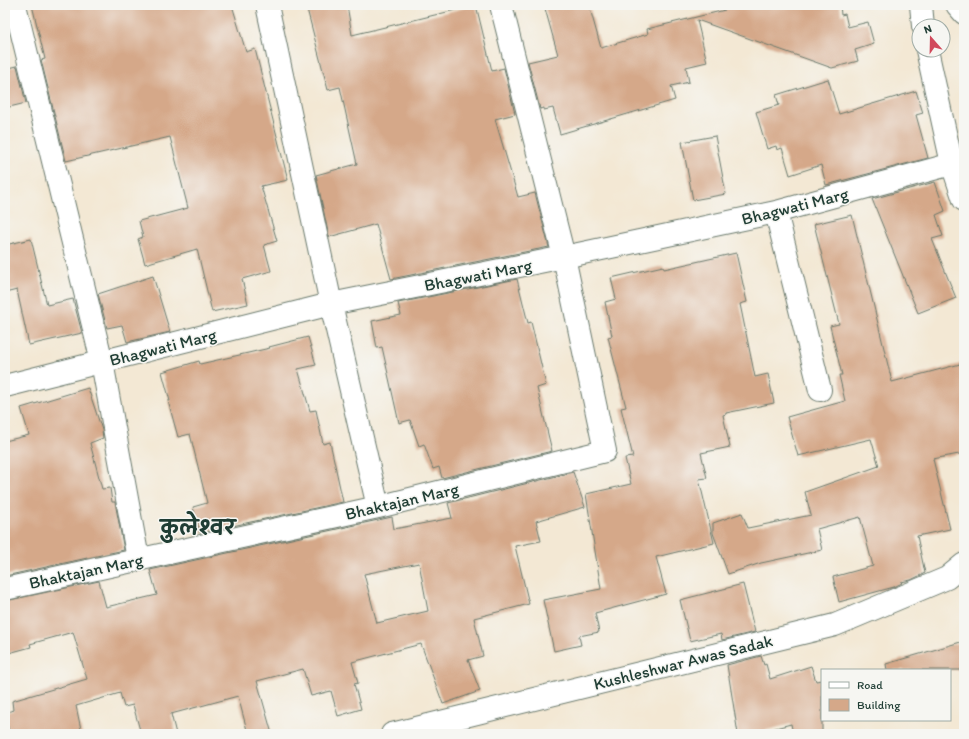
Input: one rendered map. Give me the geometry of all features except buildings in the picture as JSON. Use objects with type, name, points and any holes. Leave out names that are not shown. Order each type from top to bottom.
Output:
[{"type":"street","points":[[15,5],[102,362],[138,559]]},
{"type":"street","points":[[267,5],[331,304],[378,507]]},
{"type":"street","points":[[501,5],[564,257]]},
{"type":"street","points":[[921,5],[923,18]]},
{"type":"street","points":[[957,5],[964,13]]},
{"type":"street","points":[[929,58],[952,164],[964,200]]},
{"type":"street","name":"Bhagwati Marg","points":[[5,386],[331,304],[776,212],[952,164]]},
{"type":"street","points":[[776,212],[820,390]]},
{"type":"street","name":"Bhaktajan Marg","points":[[5,589],[378,507],[605,451],[564,257]]},
{"type":"street","name":"Kushleshwar Awas Sadak","points":[[392,734],[835,624],[947,578],[964,564]]},
{"type":"district","name":"कुलेश्वर","points":[[198,527]]}]
